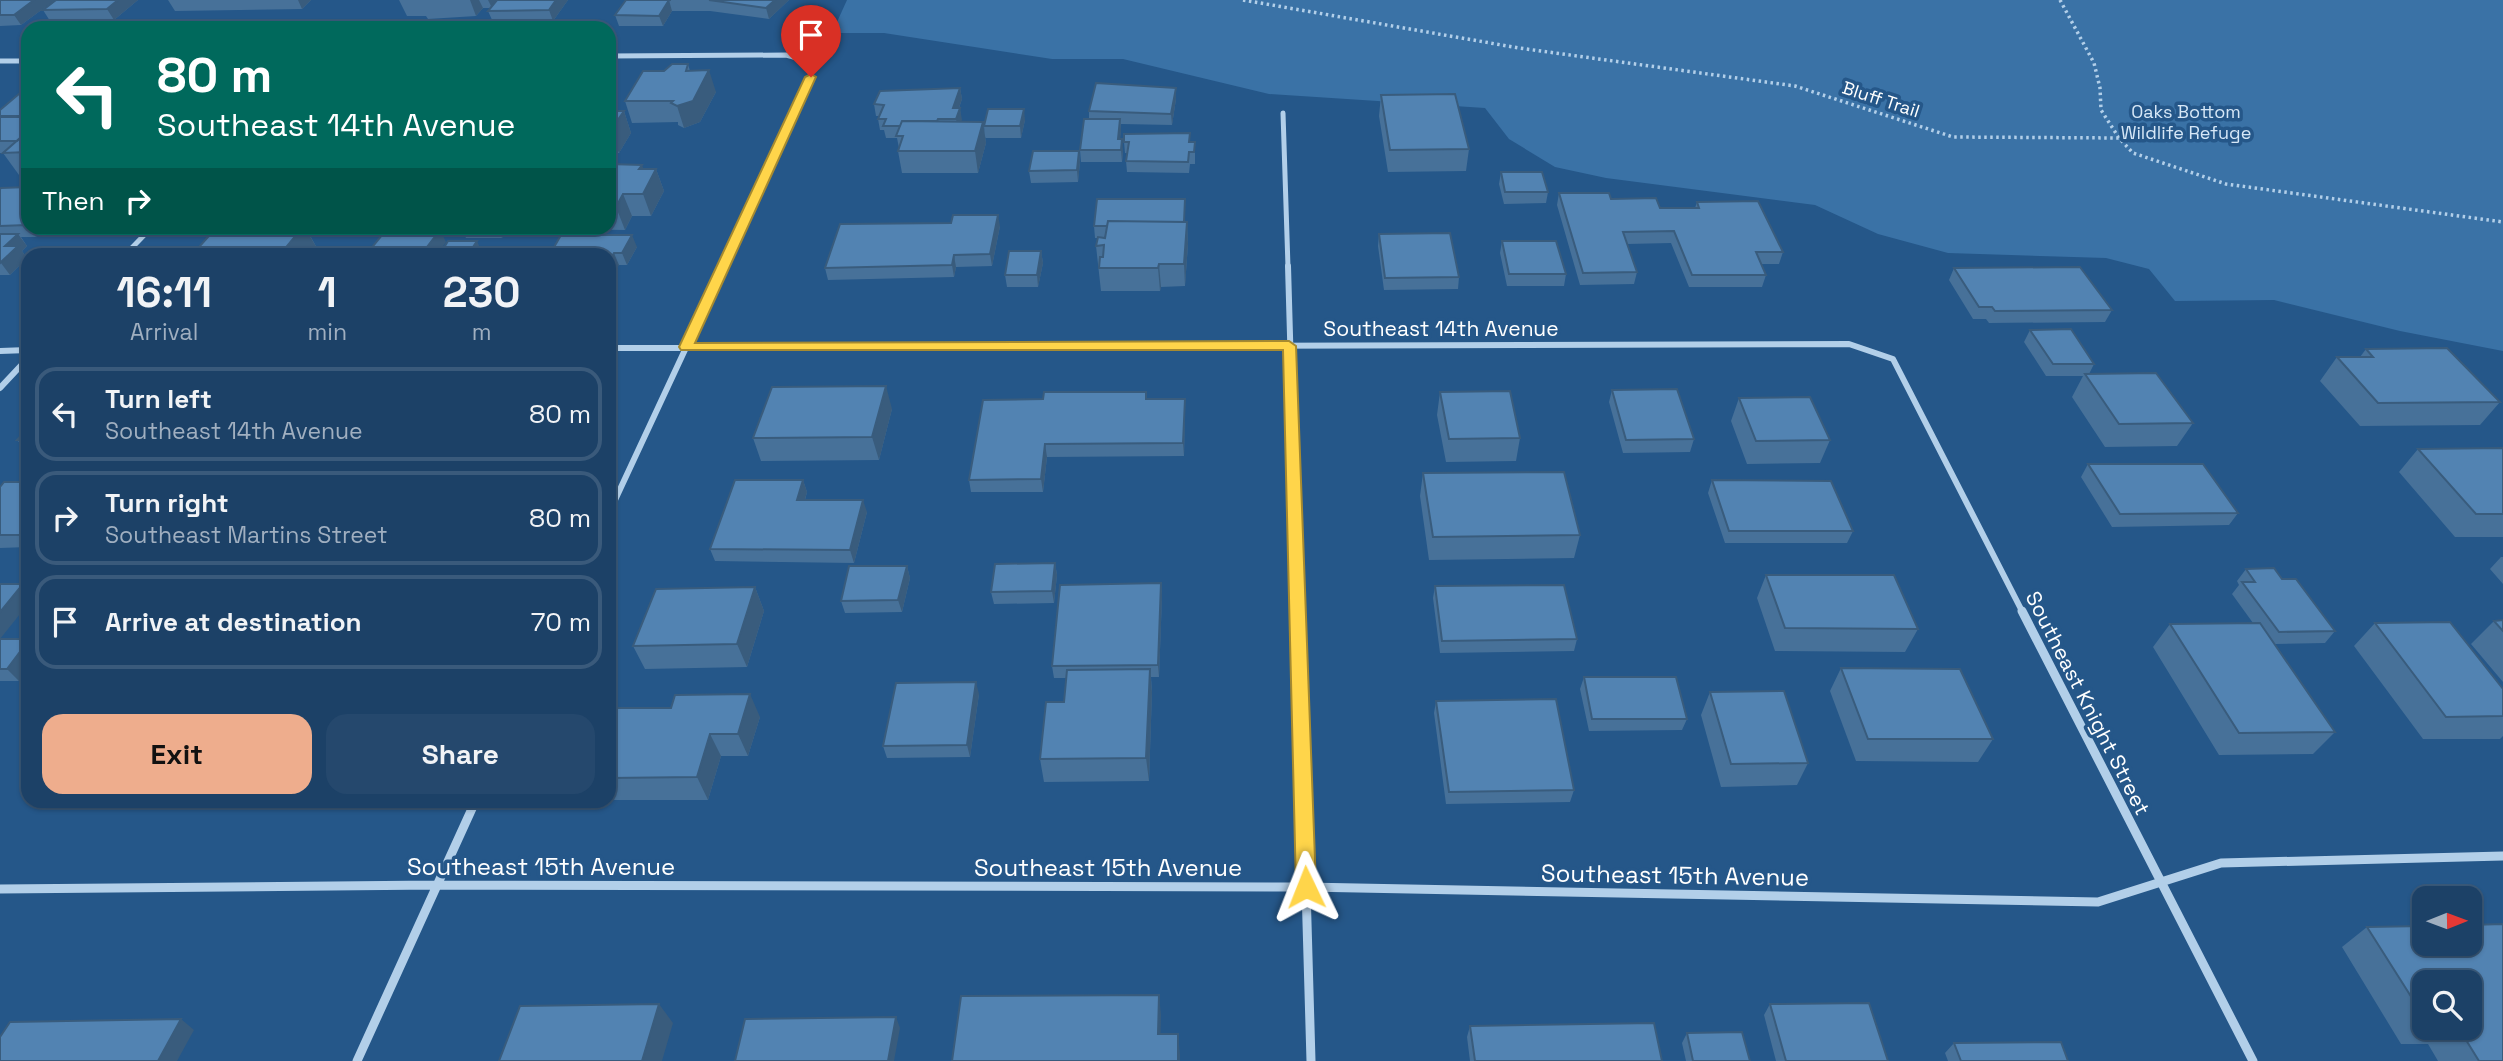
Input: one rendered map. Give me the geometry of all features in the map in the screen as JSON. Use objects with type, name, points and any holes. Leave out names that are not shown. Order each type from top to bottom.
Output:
[{"type":"street","points":[[616,56],[786,55],[812,62],[811,77],[616,498]]},
{"type":"street","points":[[0,61],[21,61]]},
{"type":"street","points":[[1283,114],[1311,1061]]},
{"type":"street","points":[[131,248],[144,235]]},
{"type":"street","name":"Southeast 14th Avenue","points":[[616,348],[1849,344],[1893,359]]},
{"type":"street","points":[[0,351],[21,351]]},
{"type":"street","name":"Southeast Knight Street","points":[[1893,359],[2253,1061]]},
{"type":"street","points":[[0,388],[21,366]]},
{"type":"street","points":[[357,1061],[472,808]]},
{"type":"street","name":"Southeast 15th Avenue","points":[[0,889],[436,885],[1306,887],[2098,902],[2221,863],[2503,856]]},
{"type":"path","name":"Bluff Trail","points":[[1242,0],[1519,48],[1795,86],[1953,137],[2119,138]]},
{"type":"path","points":[[2060,0],[2094,63],[2100,88],[2101,110],[2119,138],[2133,153],[2226,184],[2503,222]]},
{"type":"green space","name":"Oaks Bottom Wildlife Refuge","points":[[847,0],[2503,0],[2503,351],[2400,331],[2274,300],[2175,301],[2149,269],[2106,258],[1948,253],[1878,234],[1815,205],[1606,178],[1555,167],[1509,139],[1485,108],[1269,94],[1123,59],[1052,59],[884,33],[832,33]]},
{"type":"building","points":[[0,0],[34,0],[14,15],[0,15]]},
{"type":"building","points":[[56,0],[118,0],[107,9],[43,10]]},
{"type":"building","points":[[497,0],[556,0],[549,10],[488,11]]},
{"type":"building","points":[[626,0],[669,0],[659,16],[615,15]]},
{"type":"building","points":[[709,0],[775,0],[766,8]]},
{"type":"building","points":[[672,64],[688,64],[686,71],[709,70],[693,101],[677,106],[671,103],[673,101],[625,101],[643,71],[664,71]]},
{"type":"building","points":[[1096,83],[1176,88],[1171,114],[1089,111]]},
{"type":"building","points":[[960,88],[953,108],[960,108],[956,119],[902,121],[900,126],[883,126],[886,119],[878,119],[884,105],[874,104],[880,91]]},
{"type":"building","points":[[21,92],[21,116],[0,116],[0,110]]},
{"type":"building","points":[[1455,94],[1469,149],[1390,150],[1381,95]]},
{"type":"building","points":[[988,109],[1024,109],[1020,126],[984,126]]},
{"type":"building","points":[[616,111],[624,111],[616,122]]},
{"type":"building","points":[[0,117],[21,117],[21,137],[17,141],[0,141]]},
{"type":"building","points":[[1084,119],[1120,119],[1118,139],[1122,139],[1121,150],[1080,150]]},
{"type":"building","points":[[902,121],[983,122],[975,151],[898,151],[903,136],[896,136]]},
{"type":"building","points":[[1190,133],[1189,142],[1195,142],[1194,152],[1189,152],[1188,162],[1126,161],[1129,142],[1124,142],[1124,134]]},
{"type":"building","points":[[21,137],[21,152],[3,153]]},
{"type":"building","points":[[1033,151],[1079,151],[1077,170],[1029,171]]},
{"type":"building","points":[[616,164],[642,165],[639,169],[656,169],[643,194],[623,194],[616,207]]},
{"type":"building","points":[[1501,172],[1542,172],[1548,192],[1505,192]]},
{"type":"building","points":[[21,187],[21,225],[0,226],[1,188]]},
{"type":"building","points":[[1559,193],[1609,193],[1611,199],[1656,198],[1660,208],[1699,208],[1697,202],[1758,201],[1783,252],[1756,252],[1766,275],[1692,275],[1674,231],[1623,232],[1637,272],[1583,273]]},
{"type":"building","points":[[1097,199],[1185,199],[1184,222],[1108,221],[1107,226],[1094,226]]},
{"type":"building","points":[[953,215],[998,215],[990,254],[954,255],[952,265],[825,268],[840,224],[951,223]]},
{"type":"building","points":[[1108,221],[1187,222],[1184,264],[1159,264],[1158,268],[1099,268],[1104,245],[1096,246],[1098,237],[1105,238]]},
{"type":"building","points":[[1450,233],[1459,277],[1385,278],[1379,234]]},
{"type":"building","points":[[0,234],[18,234],[5,246],[18,246],[0,263]]},
{"type":"building","points":[[210,235],[296,235],[286,248],[198,248]]},
{"type":"building","points":[[382,235],[436,235],[426,248],[371,248]]},
{"type":"building","points":[[561,235],[632,235],[622,253],[616,253],[616,248],[554,248]]},
{"type":"building","points":[[448,241],[477,241],[472,248],[444,248]]},
{"type":"building","points":[[1502,241],[1556,241],[1566,274],[1509,274]]},
{"type":"building","points":[[1009,251],[1041,251],[1037,275],[1005,275]]},
{"type":"building","points":[[2080,267],[2112,310],[1995,311],[1992,307],[1979,307],[1954,268]]},
{"type":"building","points":[[2071,329],[2094,364],[2053,364],[2030,330]]},
{"type":"building","points":[[2447,348],[2500,402],[2378,403],[2337,357],[2373,357],[2366,349]]},
{"type":"building","points":[[2156,373],[2193,423],[2119,424],[2085,374]]},
{"type":"building","points":[[886,386],[872,437],[753,438],[772,387]]},
{"type":"building","points":[[1677,389],[1694,439],[1626,440],[1612,390]]},
{"type":"building","points":[[1510,391],[1520,438],[1449,439],[1440,392]]},
{"type":"building","points":[[1044,392],[1146,392],[1146,399],[1185,399],[1183,443],[1045,444],[1041,479],[969,480],[983,400],[1043,399]]},
{"type":"building","points":[[1810,397],[1830,440],[1756,441],[1739,398]]},
{"type":"building","points":[[2503,448],[2503,514],[2476,514],[2418,449]]},
{"type":"building","points":[[2088,464],[2203,464],[2238,513],[2120,514]]},
{"type":"building","points":[[1564,472],[1580,535],[1433,537],[1423,473]]},
{"type":"building","points":[[735,480],[803,480],[797,500],[863,500],[850,550],[710,549]]},
{"type":"building","points":[[1712,480],[1831,481],[1853,531],[1729,531]]},
{"type":"building","points":[[4,482],[21,482],[21,535],[0,535],[0,487]]},
{"type":"building","points":[[1055,563],[1052,591],[991,592],[995,564]]},
{"type":"building","points":[[849,566],[907,566],[898,600],[841,601]]},
{"type":"building","points":[[2274,568],[2282,579],[2296,579],[2335,631],[2279,632],[2242,582],[2255,582],[2246,569]]},
{"type":"building","points":[[1766,575],[1894,575],[1918,629],[1785,628]]},
{"type":"building","points":[[1161,583],[1158,665],[1052,666],[1060,585]]},
{"type":"building","points":[[0,584],[21,584],[21,586],[0,612]]},
{"type":"building","points":[[1564,585],[1577,639],[1442,641],[1435,586]]},
{"type":"building","points":[[755,587],[737,644],[633,646],[656,589]]},
{"type":"building","points":[[2503,620],[2503,631],[2494,621]]},
{"type":"building","points":[[2450,622],[2503,689],[2503,716],[2446,717],[2375,623]]},
{"type":"building","points":[[2260,623],[2335,732],[2239,733],[2170,624]]},
{"type":"building","points":[[0,639],[21,639],[21,650],[7,669],[0,669]]},
{"type":"building","points":[[1841,668],[1960,669],[1993,739],[1868,739]]},
{"type":"building","points":[[1150,669],[1146,758],[1040,759],[1046,702],[1064,702],[1067,670]]},
{"type":"building","points":[[1584,677],[1676,677],[1687,719],[1592,719]]},
{"type":"building","points":[[976,682],[967,745],[883,746],[896,683]]},
{"type":"building","points":[[1784,691],[1808,763],[1731,764],[1710,692]]},
{"type":"building","points":[[750,694],[738,734],[710,734],[697,777],[616,778],[616,708],[671,708],[675,695]]},
{"type":"building","points":[[1556,699],[1574,790],[1449,792],[1436,701]]},
{"type":"building","points":[[2503,924],[2503,1061],[2479,1061],[2466,1040],[2482,1040],[2482,970],[2412,970],[2412,998],[2367,927],[2412,926],[2412,956],[2482,956],[2482,925]]},
{"type":"building","points":[[1159,995],[1158,1034],[1178,1034],[1178,1061],[952,1061],[961,996]]},
{"type":"building","points":[[1869,1003],[1888,1061],[1786,1061],[1770,1004]]},
{"type":"building","points":[[659,1004],[642,1061],[499,1061],[520,1006]]},
{"type":"building","points":[[896,1017],[888,1061],[735,1061],[745,1019]]},
{"type":"building","points":[[181,1019],[158,1061],[0,1061],[0,1037],[10,1022]]},
{"type":"building","points":[[1654,1023],[1662,1061],[1475,1061],[1470,1026]]},
{"type":"building","points":[[1742,1032],[1750,1061],[1693,1061],[1687,1033]]},
{"type":"building","points":[[2061,1042],[2068,1061],[1961,1061],[1954,1043]]},
{"type":"route","points":[[811,77],[686,347],[1289,346],[1306,887]]}]
